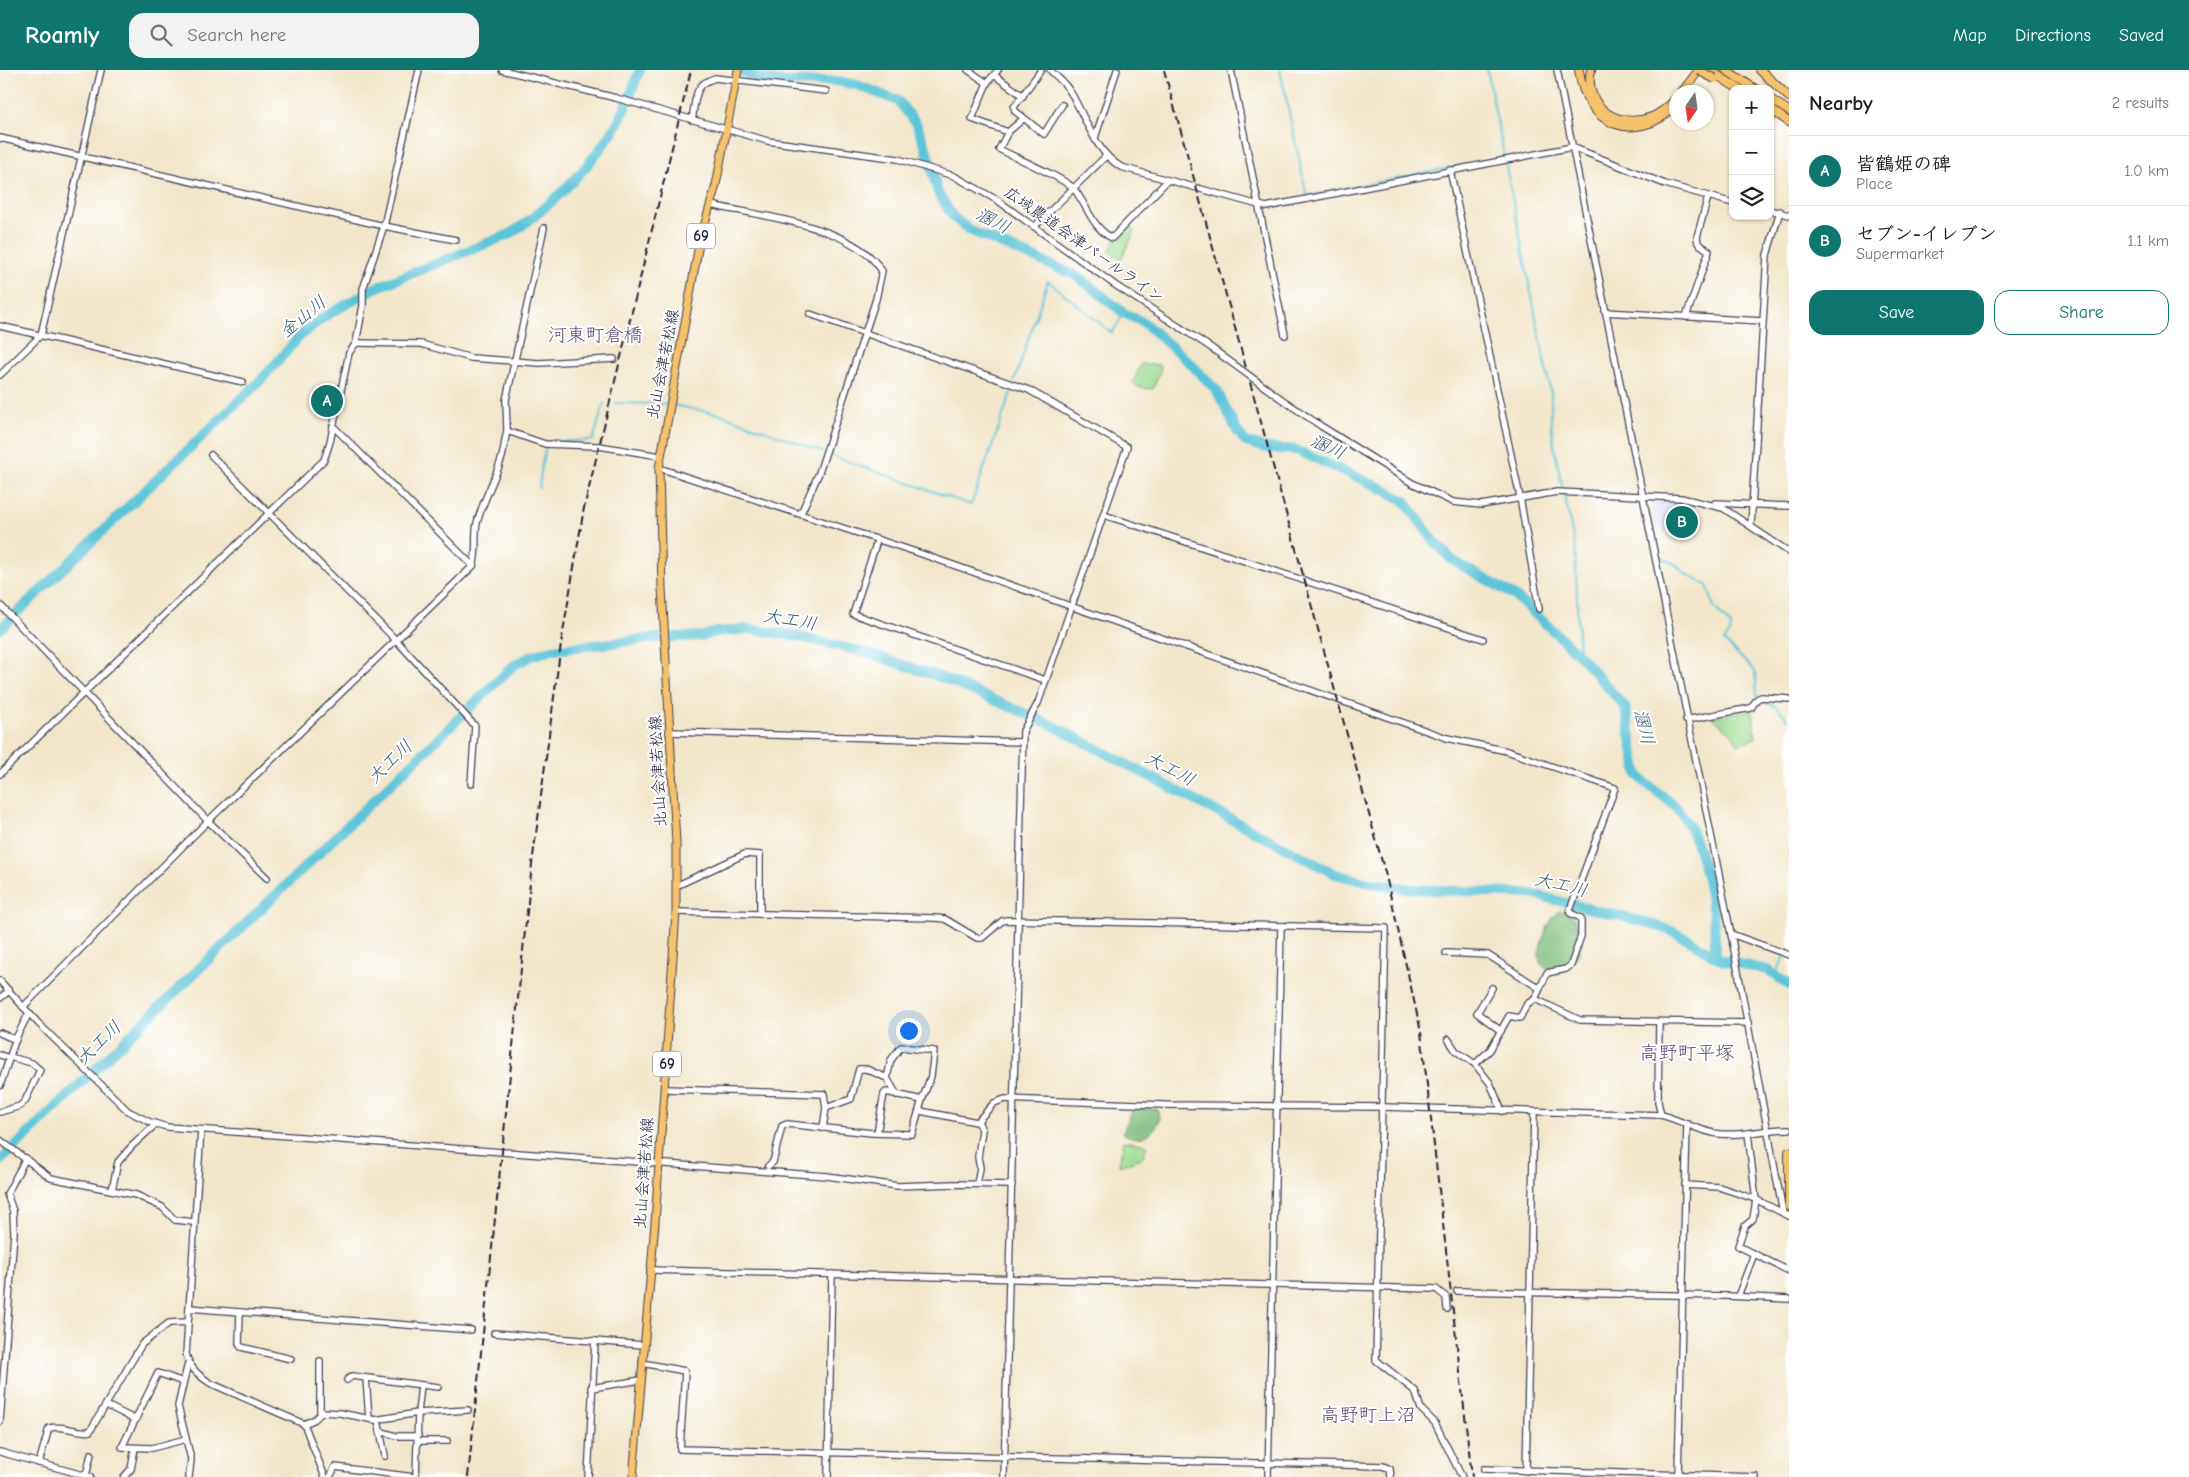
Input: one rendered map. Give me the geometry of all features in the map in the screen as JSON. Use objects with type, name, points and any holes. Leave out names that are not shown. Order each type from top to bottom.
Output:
[{"type":"highway","points":[[1579,70],[1582,90],[1590,106],[1596,113],[1611,123],[1629,126],[1647,124],[1662,118],[1669,112]]},
{"type":"highway","points":[[1591,70],[1589,87],[1594,102],[1600,109],[1614,118],[1634,121],[1652,117],[1669,104]]},
{"type":"highway","points":[[1687,85],[1698,70],[1731,85]]},
{"type":"highway","points":[[1693,85],[1705,70]]},
{"type":"highway","points":[[1709,70],[1729,86]]},
{"type":"highway","points":[[1726,70],[1749,85]]},
{"type":"highway","points":[[1760,70],[1789,97]]},
{"type":"highway","points":[[1774,102],[1789,111]]},
{"type":"highway","points":[[1774,111],[1789,122]]},
{"type":"highway","points":[[1789,1152],[1789,1206]]},
{"type":"main road","name":"北山会津若松線","points":[[632,1477],[665,1088],[676,912],[676,843],[664,627],[659,468],[670,396],[699,244],[728,131],[737,76]]},
{"type":"street","points":[[0,375],[41,336],[101,70]]},
{"type":"street","points":[[0,774],[327,455],[349,353],[356,343],[363,306],[363,289],[384,226],[419,70]]},
{"type":"street","points":[[502,70],[616,98],[728,131]]},
{"type":"street","points":[[968,70],[987,83]]},
{"type":"street","points":[[1041,70],[1014,107],[1015,111],[1044,134],[1062,105]]},
{"type":"street","points":[[1050,70],[1070,92],[1106,156],[1121,167],[1259,207],[1274,206],[1572,147],[1665,184],[1729,203]]},
{"type":"street","points":[[1095,138],[1117,70]]},
{"type":"street","points":[[1231,70],[1285,335]]},
{"type":"street","points":[[1557,70],[1786,1214]]},
{"type":"street","points":[[1008,132],[972,119],[987,83],[996,72],[1023,96]]},
{"type":"street","points":[[692,120],[699,86],[715,78],[737,76],[826,91]]},
{"type":"street","points":[[1023,119],[1008,132],[999,149],[1074,188],[1088,214],[1105,235],[1112,238],[1167,181]]},
{"type":"street","name":"広域農道会津パールライン","points":[[728,131],[768,141],[837,149],[918,164],[939,170],[976,187],[1035,226],[1115,285],[1210,347],[1280,398],[1362,452],[1444,499],[1463,504],[1481,505],[1557,492],[1641,496]]},
{"type":"street","points":[[0,138],[384,226],[456,240]]},
{"type":"street","points":[[1035,226],[1106,156]]},
{"type":"street","points":[[1450,170],[1520,497],[1539,609]]},
{"type":"street","points":[[1686,317],[1709,250],[1698,243],[1697,237],[1708,197]]},
{"type":"street","points":[[710,205],[825,230],[850,241],[872,258],[882,271],[876,299],[834,429],[819,473],[801,514]]},
{"type":"street","points":[[1774,210],[1789,214]]},
{"type":"street","points":[[1750,525],[1753,503],[1767,255],[1780,211]]},
{"type":"street","points":[[23,1007],[208,821],[473,566],[477,525],[483,500],[502,458],[507,430],[506,400],[544,228]]},
{"type":"street","points":[[1605,312],[1762,321]]},
{"type":"street","points":[[810,314],[1029,390],[1127,447],[1035,710],[1023,731],[1004,1477]]},
{"type":"street","points":[[0,326],[243,382]]},
{"type":"street","points":[[356,343],[421,344],[471,358],[539,363],[614,359]]},
{"type":"street","points":[[334,426],[473,566]]},
{"type":"street","points":[[507,430],[548,444],[599,446],[660,456]]},
{"type":"street","points":[[211,455],[396,640],[475,726],[471,784]]},
{"type":"street","points":[[659,468],[877,541],[916,552],[1447,738],[1507,751],[1615,788],[1570,910],[1570,913],[1581,918],[1582,926],[1574,959],[1566,970],[1547,973],[1535,999],[1527,1004],[1520,1018],[1509,1016],[1490,1050],[1475,1064]]},
{"type":"street","points":[[1641,496],[1681,498],[1711,503],[1753,503],[1789,506]]},
{"type":"street","points":[[1711,503],[1734,514],[1789,552]]},
{"type":"street","points":[[1104,515],[1483,639]]},
{"type":"street","points":[[877,541],[853,614],[1045,680]]},
{"type":"street","points":[[0,605],[208,821],[267,878]]},
{"type":"street","points":[[1686,720],[1750,708],[1761,697],[1789,699]]},
{"type":"street","points":[[669,732],[1022,742]]},
{"type":"street","points":[[676,886],[744,854],[760,855],[760,914]]},
{"type":"street","points":[[676,912],[942,918],[977,938],[982,938],[1002,921],[1386,928],[1376,1360],[1415,1391],[1422,1409],[1435,1423],[1462,1477]]},
{"type":"street","points":[[1268,1477],[1281,926]]},
{"type":"street","points":[[1731,934],[1789,955]]},
{"type":"street","points":[[1446,953],[1488,955],[1539,988]]},
{"type":"street","points":[[0,981],[23,1007],[128,1110],[156,1124],[201,1130],[827,1176],[898,1186],[1012,1185]]},
{"type":"street","points":[[1492,988],[1477,1013],[1501,1031]]},
{"type":"street","points":[[0,998],[9,991]]},
{"type":"street","points":[[1535,999],[1580,1020],[1748,1023]]},
{"type":"street","points":[[0,1086],[9,1057],[29,1013]]},
{"type":"street","points":[[1659,1022],[1658,1102],[1661,1115]]},
{"type":"street","points":[[0,1033],[16,1040]]},
{"type":"street","points":[[1448,1038],[1456,1051],[1475,1064],[1490,1083],[1502,1111]]},
{"type":"street","points":[[768,1166],[773,1162],[782,1126],[787,1124],[878,1133],[912,1134],[931,1076],[933,1050],[901,1047],[892,1060],[887,1078]]},
{"type":"street","points":[[0,1055],[32,1063],[40,1070],[25,1101],[20,1106],[0,1112]]},
{"type":"street","points":[[826,1108],[850,1099],[859,1069],[866,1069],[887,1078],[896,1094]]},
{"type":"street","points":[[665,1088],[818,1092],[826,1096],[823,1128]]},
{"type":"street","points":[[878,1133],[884,1094],[886,1092],[922,1100]]},
{"type":"street","points":[[920,1111],[978,1121],[994,1103],[1005,1099],[1014,1099],[1164,1105],[1661,1115],[1711,1133],[1789,1129]]},
{"type":"street","points":[[1526,1471],[1534,1112]]},
{"type":"street","points":[[977,1184],[980,1168],[978,1157],[982,1130],[978,1121]]},
{"type":"street","points":[[112,1190],[118,1162],[156,1124]]},
{"type":"street","points":[[1678,1475],[1686,1124]]},
{"type":"street","points":[[201,1130],[186,1354],[188,1363],[197,1374],[210,1383],[304,1424],[325,1477]]},
{"type":"street","points":[[1748,1132],[1756,1200],[1753,1219],[1745,1226],[1738,1246],[1789,1271]]},
{"type":"street","points":[[0,1140],[51,1178],[112,1190],[156,1203],[175,1220],[194,1222]]},
{"type":"street","points":[[0,1422],[14,1233],[12,1211],[7,1194],[26,1158]]},
{"type":"street","points":[[1685,1185],[1719,1187],[1756,1200],[1786,1214]]},
{"type":"street","points":[[1738,1296],[1754,1254]]},
{"type":"street","points":[[650,1270],[1436,1289],[1446,1297],[1447,1309]]},
{"type":"street","points":[[828,1477],[832,1274]]},
{"type":"street","points":[[1457,1291],[1738,1296],[1789,1299]]},
{"type":"street","points":[[189,1308],[471,1330]]},
{"type":"street","points":[[240,1312],[239,1344],[242,1347],[291,1359]]},
{"type":"street","points":[[39,1462],[49,1428],[64,1426],[88,1432],[142,1344],[169,1323],[188,1322]]},
{"type":"street","points":[[494,1333],[644,1345]]},
{"type":"street","points":[[588,1477],[591,1388],[595,1341]]},
{"type":"street","points":[[320,1361],[320,1414]]},
{"type":"street","points":[[188,1363],[178,1406],[192,1466],[189,1477]]},
{"type":"street","points":[[642,1363],[685,1372],[680,1449],[1268,1465],[1383,1466],[1390,1469],[1391,1477]]},
{"type":"street","points":[[183,1382],[158,1373],[122,1447],[152,1448],[186,1439]]},
{"type":"street","points":[[347,1380],[352,1376],[438,1387]]},
{"type":"street","points":[[366,1378],[368,1419]]},
{"type":"street","points":[[591,1388],[641,1380]]},
{"type":"street","points":[[330,1477],[335,1467],[415,1477],[420,1385]]},
{"type":"street","points":[[106,1405],[136,1420]]},
{"type":"street","points":[[304,1424],[320,1414],[340,1413],[378,1420],[418,1413],[468,1410]]},
{"type":"street","points":[[378,1420],[386,1456]]},
{"type":"street","points":[[380,1431],[396,1436],[446,1441]]},
{"type":"street","points":[[124,1477],[131,1468],[135,1448]]},
{"type":"street","points":[[0,1452],[88,1476],[91,1454]]},
{"type":"street","points":[[1484,1469],[1756,1477]]},
{"type":"street","points":[[65,1477],[67,1470]]},
{"type":"shaded area","points":[[1668,501],[1695,504],[1694,533],[1656,530],[1653,502]]},
{"type":"green space","points":[[1131,226],[1135,231],[1121,259],[1109,251],[1114,244],[1113,242]]},
{"type":"green space","points":[[1141,364],[1159,365],[1161,369],[1153,389],[1140,388],[1133,383]]},
{"type":"green space","points":[[1752,710],[1756,738],[1738,744],[1732,734],[1712,717]]},
{"type":"green space","points":[[1559,911],[1569,912],[1579,931],[1581,947],[1575,959],[1565,967],[1554,970],[1545,968],[1539,960],[1541,945],[1546,931],[1550,922]]},
{"type":"green space","points":[[1133,1109],[1157,1109],[1160,1119],[1150,1133],[1140,1138],[1123,1133]]},
{"type":"green space","points":[[1124,1141],[1147,1145],[1143,1157],[1122,1165],[1119,1164]]},
{"type":"waterway","name":"金山川","points":[[0,629],[261,380],[301,335],[324,317],[375,288],[510,234],[538,214],[588,164],[614,130],[640,70]]},
{"type":"waterway","name":"溷川","points":[[739,70],[757,78],[783,82],[838,81],[857,85],[898,101],[916,123],[927,151],[938,193],[953,217],[971,231],[1077,276],[1124,313],[1143,322],[1189,362],[1217,391],[1237,431],[1246,442],[1266,448],[1296,450],[1379,487],[1405,501],[1434,541],[1452,560],[1515,596],[1546,624],[1581,657],[1625,707],[1638,775],[1676,807],[1689,826],[1696,842],[1707,881],[1714,922],[1714,956]]},
{"type":"waterway","points":[[1280,70],[1307,196],[1505,157]]},
{"type":"waterway","points":[[1487,70],[1551,394],[1551,423],[1555,452],[1575,545],[1579,655]]},
{"type":"waterway","points":[[1014,382],[1048,281],[1112,333],[1124,313]]},
{"type":"waterway","points":[[827,454],[971,505],[1013,387]]},
{"type":"waterway","points":[[548,442],[593,440],[604,403]]},
{"type":"waterway","points":[[616,403],[668,404]]},
{"type":"waterway","points":[[673,405],[723,415],[823,452]]},
{"type":"waterway","points":[[539,488],[546,446]]},
{"type":"waterway","points":[[1659,556],[1707,585],[1714,607],[1731,626],[1730,633],[1724,641],[1755,671],[1757,696],[1761,701],[1777,707],[1789,720]]},
{"type":"waterway","name":"大工川","points":[[0,1161],[513,666],[531,656],[552,650],[655,638],[703,636],[717,632],[747,629],[796,636],[867,653],[943,678],[1052,725],[1335,874],[1370,883],[1412,889],[1531,894],[1669,930],[1688,939],[1721,960],[1768,970],[1789,985]]},
{"type":"waterway","points":[[1775,975],[1785,956]]},
{"type":"railway","points":[[468,1477],[532,864],[561,644],[584,508],[691,70]]},
{"type":"railway","points":[[1164,70],[1386,876],[1421,1032],[1472,1477]]},
{"type":"place","name":"皆鶴姫の碑","points":[[327,401]]},
{"type":"place","name":"セブン-イレブン","points":[[1682,522]]},
{"type":"district","name":"河東町倉橋","points":[[595,335]]},
{"type":"district","name":"高野町平塚","points":[[1687,1053]]},
{"type":"district","name":"高野町上沼","points":[[1368,1415]]}]
